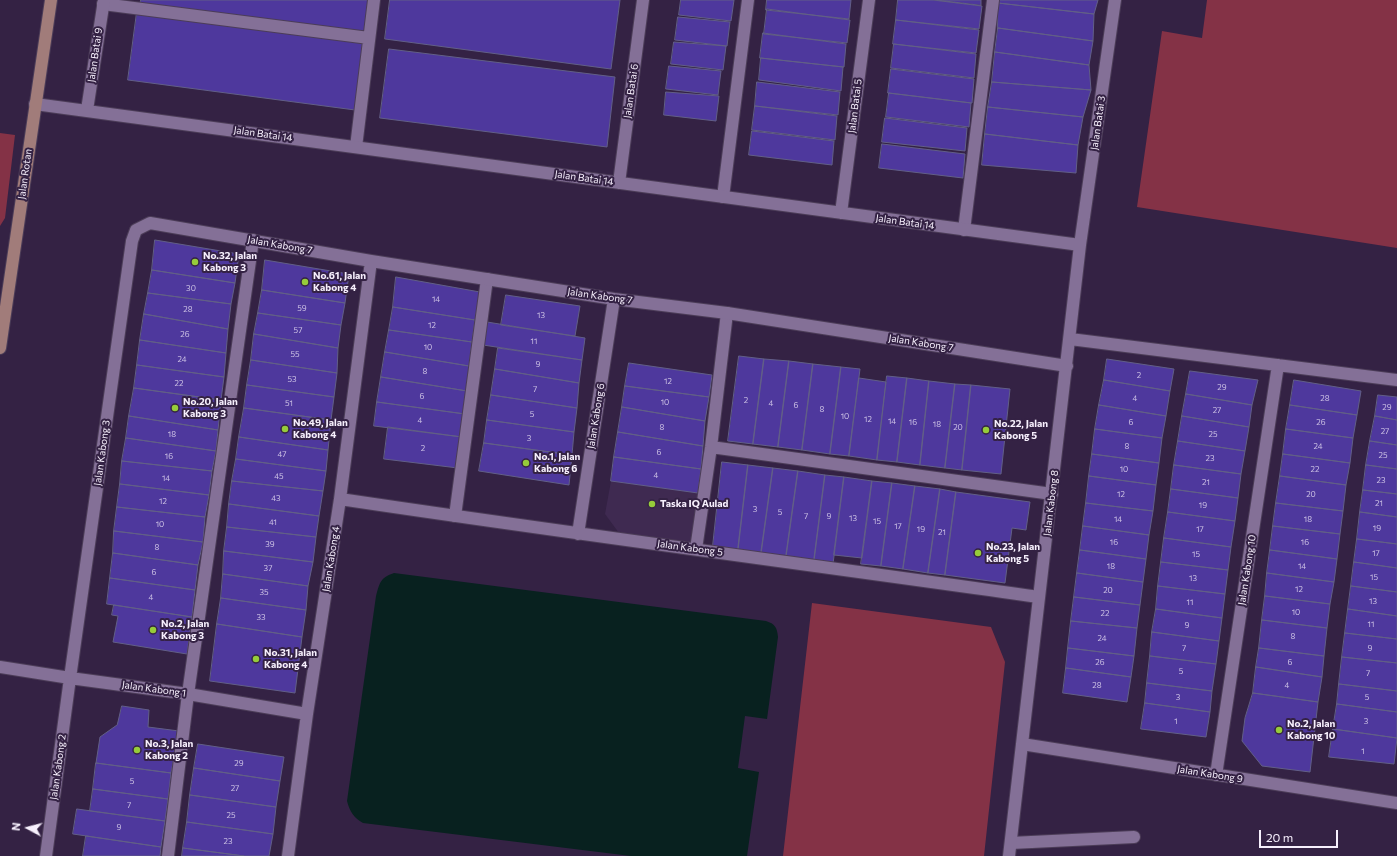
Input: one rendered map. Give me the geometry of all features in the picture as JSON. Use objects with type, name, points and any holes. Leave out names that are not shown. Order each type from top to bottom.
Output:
[{"type":"street","name":"Jalan Rotan","points":[[0,348],[51,0]]},
{"type":"street","points":[[356,147],[374,0]]},
{"type":"street","name":"Jalan Batai 6","points":[[619,183],[643,0]]},
{"type":"street","points":[[722,197],[748,0]]},
{"type":"street","name":"Jalan Batai 5","points":[[841,213],[869,0]]},
{"type":"street","points":[[964,230],[993,0]]},
{"type":"street","name":"Jalan Batai 3","points":[[1080,245],[1115,0]]},
{"type":"street","points":[[103,2],[369,38]]},
{"type":"street","name":"Jalan Batai 9","points":[[87,110],[103,2]]},
{"type":"street","name":"Jalan Batai 14","points":[[36,104],[1080,245]]},
{"type":"street","name":"Jalan Kabong 7","points":[[136,230],[150,223],[371,261],[614,299],[727,313],[1066,366]]},
{"type":"street","name":"Jalan Kabong 3","points":[[70,678],[132,241],[136,230]]},
{"type":"street","points":[[168,856],[188,694],[253,240]]},
{"type":"street","name":"Jalan Kabong 8","points":[[1009,856],[1080,245]]},
{"type":"street","name":"Jalan Kabong 4","points":[[288,856],[307,714],[340,499],[371,261]]},
{"type":"street","points":[[455,516],[488,279]]},
{"type":"street","name":"Jalan Kabong 6","points":[[578,534],[614,299]]},
{"type":"street","points":[[696,549],[711,447],[727,313]]},
{"type":"street","points":[[1070,339],[1397,380]]},
{"type":"street","name":"Jalan Kabong 10","points":[[1216,775],[1278,365]]},
{"type":"street","points":[[711,447],[1052,494]]},
{"type":"street","name":"Jalan Kabong 5","points":[[340,499],[578,534],[1040,597]]},
{"type":"street","name":"Jalan Kabong 1","points":[[0,667],[188,694],[307,714]]},
{"type":"street","name":"Jalan Kabong 2","points":[[46,856],[70,678]]},
{"type":"street","name":"Jalan Kabong 9","points":[[1022,744],[1397,803]]},
{"type":"street","points":[[1011,843],[1134,838]]},
{"type":"shaded area","points":[[1207,0],[1397,0],[1397,248],[1137,207],[1162,31],[1202,38]]},
{"type":"shaded area","points":[[0,133],[15,135],[5,218],[0,226]]},
{"type":"shaded area","name":"Taska IQ Aulad","points":[[611,481],[698,493],[691,545],[619,533],[605,514]]},
{"type":"shaded area","points":[[394,573],[772,623],[776,628],[778,637],[767,719],[745,716],[738,768],[759,772],[747,856],[631,856],[363,823],[357,819],[351,811],[347,801],[376,596],[381,581]]},
{"type":"shaded area","points":[[812,603],[991,627],[1005,662],[984,856],[783,856]]},
{"type":"building","points":[[141,0],[371,0],[367,36],[140,6]]},
{"type":"building","points":[[390,0],[620,0],[611,69],[385,39]]},
{"type":"building","points":[[681,0],[734,0],[731,21],[679,15]]},
{"type":"building","points":[[767,0],[851,0],[849,19],[766,10]]},
{"type":"building","points":[[898,0],[933,0],[982,6],[979,29],[896,20]]},
{"type":"building","points":[[937,0],[981,0],[981,5]]},
{"type":"building","points":[[999,0],[1098,0],[1094,14],[998,3]]},
{"type":"building","points":[[998,3],[1094,14],[1093,41],[998,28]]},
{"type":"building","points":[[767,9],[850,20],[847,43],[764,34]]},
{"type":"building","points":[[137,12],[363,39],[355,110],[128,80]]},
{"type":"building","points":[[678,17],[730,22],[727,46],[675,40]]},
{"type":"building","points":[[896,20],[979,30],[976,53],[893,44]]},
{"type":"building","points":[[998,28],[1093,41],[1089,65],[995,52]]},
{"type":"building","points":[[763,33],[846,44],[844,67],[760,58]]},
{"type":"building","points":[[674,42],[726,46],[723,70],[671,64]]},
{"type":"building","points":[[894,44],[976,54],[974,78],[891,68]]},
{"type":"building","points":[[389,49],[615,77],[607,147],[380,118]]},
{"type":"building","points":[[995,52],[1089,65],[1091,90],[992,82]]},
{"type":"building","points":[[761,58],[843,67],[841,91],[759,80]]},
{"type":"building","points":[[669,66],[721,71],[718,95],[666,89]]},
{"type":"building","points":[[891,69],[974,79],[972,103],[888,93]]},
{"type":"building","points":[[757,82],[840,92],[838,115],[755,106]]},
{"type":"building","points":[[992,82],[1091,90],[1083,117],[988,107]]},
{"type":"building","points":[[666,92],[719,96],[716,121],[664,115]]},
{"type":"building","points":[[889,93],[971,103],[969,127],[886,117]]},
{"type":"building","points":[[755,106],[837,116],[835,140],[752,130]]},
{"type":"building","points":[[988,107],[1083,117],[1078,145],[985,134]]},
{"type":"building","points":[[885,118],[967,128],[965,151],[882,142]]},
{"type":"building","points":[[752,131],[834,141],[832,165],[749,155]]},
{"type":"building","points":[[985,134],[1078,145],[1076,173],[982,165]]},
{"type":"building","points":[[882,144],[965,154],[963,178],[879,168]]},
{"type":"building","name":"No.32, Jalan Kabong 3","points":[[155,240],[239,254],[235,283],[152,270]]},
{"type":"building","name":"No.61, Jalan Kabong 4","points":[[265,260],[349,274],[345,303],[262,290]]},
{"type":"building","points":[[152,270],[235,283],[231,304],[148,293]]},
{"type":"building","points":[[396,277],[480,292],[475,320],[393,307]]},
{"type":"building","points":[[262,290],[345,303],[341,325],[258,313]]},
{"type":"building","points":[[148,293],[231,304],[228,329],[144,314]]},
{"type":"building","points":[[506,295],[580,306],[575,336],[501,325]]},
{"type":"building","points":[[393,307],[475,320],[472,342],[389,330]]},
{"type":"building","points":[[258,313],[341,325],[338,348],[254,334]]},
{"type":"building","points":[[144,314],[228,329],[226,353],[140,340]]},
{"type":"building","points":[[487,322],[585,338],[582,360],[483,345]]},
{"type":"building","points":[[389,330],[472,342],[469,366],[385,352]]},
{"type":"building","points":[[254,334],[338,348],[337,373],[251,360]]},
{"type":"building","points":[[140,340],[226,353],[224,377],[137,365]]},
{"type":"building","points":[[498,348],[582,360],[579,383],[495,369]]},
{"type":"building","points":[[385,352],[469,366],[467,391],[381,377]]},
{"type":"building","points":[[739,356],[764,359],[753,444],[728,441]]},
{"type":"building","points":[[764,359],[789,361],[778,447],[753,444]]},
{"type":"building","points":[[1107,359],[1174,369],[1170,391],[1104,380]]},
{"type":"building","points":[[251,360],[337,373],[334,397],[247,385]]},
{"type":"building","points":[[789,361],[813,364],[802,450],[778,447]]},
{"type":"building","points":[[629,363],[712,375],[709,397],[625,386]]},
{"type":"building","points":[[813,364],[841,367],[830,454],[802,450]]},
{"type":"building","points":[[137,365],[224,377],[221,400],[134,388]]},
{"type":"building","points":[[841,367],[860,369],[849,456],[830,454]]},
{"type":"building","points":[[495,369],[579,383],[577,408],[491,395]]},
{"type":"building","points":[[1190,371],[1258,380],[1252,405],[1186,394]]},
{"type":"building","points":[[887,376],[907,378],[897,462],[877,460]]},
{"type":"building","points":[[381,377],[467,391],[465,414],[377,402]]},
{"type":"building","points":[[859,378],[886,382],[877,460],[849,456]]},
{"type":"building","points":[[907,378],[929,381],[920,465],[897,462]]},
{"type":"building","points":[[1104,380],[1170,391],[1166,416],[1099,405]]},
{"type":"building","points":[[1294,380],[1361,391],[1357,415],[1290,405]]},
{"type":"building","points":[[929,381],[955,384],[945,468],[920,465]]},
{"type":"building","points":[[955,384],[971,385],[962,470],[945,468]]},
{"type":"building","points":[[247,385],[334,397],[331,420],[244,408]]},
{"type":"building","name":"No.22, Jalan Kabong 5","points":[[971,385],[1010,389],[1001,474],[962,470]]},
{"type":"building","points":[[625,386],[709,397],[705,421],[622,407]]},
{"type":"building","name":"No.20, Jalan Kabong 3","points":[[134,388],[221,400],[218,430],[129,416]]},
{"type":"building","points":[[1186,394],[1252,405],[1249,427],[1182,416]]},
{"type":"building","points":[[491,395],[577,408],[574,432],[487,420]]},
{"type":"building","points":[[1378,395],[1397,397],[1397,420],[1375,416]]},
{"type":"building","points":[[377,402],[465,414],[462,437],[374,426]]},
{"type":"building","points":[[1099,405],[1166,416],[1162,438],[1095,429]]},
{"type":"building","points":[[1290,405],[1357,415],[1353,438],[1286,429]]},
{"type":"building","points":[[622,407],[705,421],[703,446],[618,432]]},
{"type":"building","name":"No.49, Jalan Kabong 4","points":[[244,408],[331,420],[328,450],[239,437]]},
{"type":"building","points":[[129,416],[218,430],[216,451],[126,438]]},
{"type":"building","points":[[1182,416],[1249,427],[1245,451],[1178,441]]},
{"type":"building","points":[[1375,416],[1397,420],[1397,445],[1370,441]]},
{"type":"building","points":[[487,420],[574,432],[572,455],[484,443]]},
{"type":"building","points":[[388,427],[462,437],[458,468],[384,459]]},
{"type":"building","points":[[1095,429],[1162,438],[1159,463],[1092,454]]},
{"type":"building","points":[[1286,429],[1353,438],[1350,463],[1283,454]]},
{"type":"building","points":[[618,432],[703,446],[701,469],[614,457]]},
{"type":"building","points":[[239,437],[328,450],[326,471],[236,459]]},
{"type":"building","points":[[126,438],[216,451],[212,471],[122,461]]},
{"type":"building","points":[[1178,441],[1245,451],[1241,474],[1174,465]]},
{"type":"building","points":[[1370,441],[1397,445],[1397,469],[1366,465]]},
{"type":"building","name":"No.1, Jalan Kabong 6","points":[[484,443],[572,455],[569,485],[479,471]]},
{"type":"building","points":[[1092,454],[1159,463],[1156,485],[1089,476]]},
{"type":"building","points":[[1283,454],[1350,463],[1346,485],[1280,476]]},
{"type":"building","points":[[614,457],[701,469],[698,493],[611,481]]},
{"type":"building","points":[[236,459],[326,471],[323,491],[232,481]]},
{"type":"building","points":[[122,461],[212,471],[209,495],[120,484]]},
{"type":"building","points":[[722,462],[748,465],[738,550],[713,546]]},
{"type":"building","points":[[748,465],[773,468],[761,554],[738,550]]},
{"type":"building","points":[[1174,465],[1241,474],[1238,498],[1171,489]]},
{"type":"building","points":[[1366,465],[1397,469],[1397,494],[1363,490]]},
{"type":"building","points":[[773,468],[798,471],[786,557],[761,554]]},
{"type":"building","points":[[798,471],[825,475],[814,561],[786,557]]},
{"type":"building","points":[[825,475],[844,477],[833,564],[814,561]]},
{"type":"building","points":[[1089,476],[1156,485],[1153,511],[1086,503]]},
{"type":"building","points":[[1280,476],[1346,485],[1343,511],[1276,503]]},
{"type":"building","points":[[844,477],[872,481],[862,558],[834,555]]},
{"type":"building","points":[[232,481],[323,491],[319,516],[229,504]]},
{"type":"building","points":[[872,481],[892,483],[881,566],[861,564]]},
{"type":"building","points":[[892,483],[915,486],[903,569],[881,566]]},
{"type":"building","points":[[120,484],[209,495],[205,517],[117,507]]},
{"type":"building","points":[[915,486],[940,489],[928,573],[903,569]]},
{"type":"building","points":[[940,489],[956,492],[945,575],[928,573]]},
{"type":"building","points":[[1171,489],[1238,498],[1235,521],[1168,512]]},
{"type":"building","points":[[1363,490],[1397,494],[1397,517],[1360,512]]},
{"type":"building","name":"No.23, Jalan Kabong 5","points":[[956,492],[1030,502],[1026,530],[1012,528],[1005,583],[945,575]]},
{"type":"building","points":[[1086,503],[1153,511],[1149,535],[1083,526]]},
{"type":"building","points":[[1276,503],[1343,511],[1340,534],[1273,526]]},
{"type":"building","points":[[229,504],[319,516],[316,537],[227,527]]},
{"type":"building","points":[[117,507],[205,517],[203,542],[114,531]]},
{"type":"building","points":[[1168,512],[1235,521],[1231,547],[1164,538]]},
{"type":"building","points":[[1360,512],[1397,517],[1397,544],[1357,539]]},
{"type":"building","points":[[1083,526],[1149,535],[1146,559],[1080,550]]},
{"type":"building","points":[[1273,526],[1340,534],[1337,559],[1270,550]]},
{"type":"building","points":[[227,527],[316,537],[313,562],[224,551]]},
{"type":"building","points":[[114,531],[203,542],[198,565],[113,553]]},
{"type":"building","points":[[1164,538],[1231,547],[1228,570],[1161,562]]},
{"type":"building","points":[[1357,539],[1397,544],[1397,568],[1354,562]]},
{"type":"building","points":[[1080,550],[1146,559],[1143,582],[1077,573]]},
{"type":"building","points":[[1270,550],[1337,559],[1334,582],[1267,573]]},
{"type":"building","points":[[224,551],[313,562],[308,586],[223,574]]},
{"type":"building","points":[[113,553],[198,565],[195,590],[110,578]]},
{"type":"building","points":[[1161,562],[1228,570],[1225,594],[1158,586]]},
{"type":"building","points":[[1354,562],[1397,568],[1397,592],[1351,586]]},
{"type":"building","points":[[1077,573],[1143,582],[1140,605],[1074,597]]},
{"type":"building","points":[[1267,573],[1334,582],[1330,604],[1265,596]]},
{"type":"building","points":[[223,574],[308,586],[306,610],[221,598]]},
{"type":"building","points":[[110,578],[195,590],[192,617],[107,604]]},
{"type":"building","points":[[1158,586],[1225,594],[1222,618],[1156,609]]},
{"type":"building","points":[[1351,586],[1397,592],[1397,616],[1348,609]]},
{"type":"building","points":[[1265,596],[1330,604],[1327,628],[1262,620]]},
{"type":"building","points":[[1074,597],[1140,605],[1137,628],[1071,621]]},
{"type":"building","points":[[221,598],[306,610],[302,637],[217,624]]},
{"type":"building","name":"No.2, Jalan Kabong 3","points":[[114,605],[192,617],[187,654],[113,642],[118,616],[112,615]]},
{"type":"building","points":[[1156,609],[1222,618],[1219,641],[1152,632]]},
{"type":"building","points":[[1348,609],[1397,616],[1397,639],[1345,633]]},
{"type":"building","points":[[1262,620],[1327,628],[1324,656],[1259,648]]},
{"type":"building","points":[[1071,621],[1137,628],[1134,656],[1068,648]]},
{"type":"building","name":"No.31, Jalan Kabong 4","points":[[217,624],[302,637],[295,693],[210,681]]},
{"type":"building","points":[[1152,632],[1219,641],[1216,664],[1150,656]]},
{"type":"building","points":[[1345,633],[1397,639],[1397,663],[1342,657]]},
{"type":"building","points":[[1068,648],[1134,656],[1131,677],[1066,668]]},
{"type":"building","points":[[1259,648],[1324,656],[1322,677],[1256,667]]},
{"type":"building","points":[[1150,656],[1216,664],[1212,691],[1147,683]]},
{"type":"building","points":[[1342,657],[1397,663],[1397,691],[1339,684]]},
{"type":"building","points":[[1256,667],[1322,677],[1318,702],[1253,693]]},
{"type":"building","points":[[1066,668],[1131,677],[1127,702],[1063,693]]},
{"type":"building","points":[[1147,683],[1212,691],[1210,712],[1145,703]]},
{"type":"building","points":[[1339,684],[1397,691],[1397,712],[1337,704]]},
{"type":"building","name":"No.2, Jalan Kabong 10","points":[[1253,693],[1318,702],[1310,772],[1262,766],[1242,741],[1245,718]]},
{"type":"building","points":[[1145,703],[1210,712],[1206,737],[1141,729]]},
{"type":"building","points":[[1337,704],[1397,712],[1397,738],[1333,729]]},
{"type":"building","name":"No.3, Jalan Kabong 2","points":[[122,706],[149,710],[148,727],[179,731],[171,773],[96,763],[100,737],[117,725]]},
{"type":"building","points":[[1333,729],[1397,738],[1394,764],[1329,757]]},
{"type":"building","points":[[198,744],[284,757],[280,781],[194,768]]},
{"type":"building","points":[[96,763],[171,773],[168,799],[93,789]]},
{"type":"building","points":[[194,768],[280,781],[276,807],[190,795]]},
{"type":"building","points":[[93,789],[168,799],[165,821],[90,811]]},
{"type":"building","points":[[190,795],[276,807],[273,834],[187,822]]},
{"type":"building","points":[[77,809],[165,821],[161,847],[73,834]]},
{"type":"building","points":[[187,822],[273,834],[269,856],[244,856],[183,848]]},
{"type":"building","points":[[86,836],[161,847],[160,856],[83,856]]},
{"type":"building","points":[[183,848],[244,856],[182,856]]},
{"type":"place","name":"No.32, Jalan Kabong 3","points":[[195,262]]},
{"type":"place","name":"No.61, Jalan Kabong 4","points":[[305,282]]},
{"type":"place","name":"No.20, Jalan Kabong 3","points":[[175,408]]},
{"type":"place","name":"No.49, Jalan Kabong 4","points":[[285,429]]},
{"type":"place","name":"No.22, Jalan Kabong 5","points":[[986,430]]},
{"type":"place","name":"No.1, Jalan Kabong 6","points":[[526,463]]},
{"type":"place","name":"Taska IQ Aulad","points":[[652,504]]},
{"type":"place","name":"No.23, Jalan Kabong 5","points":[[978,553]]},
{"type":"place","name":"No.2, Jalan Kabong 3","points":[[153,630]]},
{"type":"place","name":"No.31, Jalan Kabong 4","points":[[256,659]]},
{"type":"place","name":"No.2, Jalan Kabong 10","points":[[1279,730]]},
{"type":"place","name":"No.3, Jalan Kabong 2","points":[[137,750]]}]
